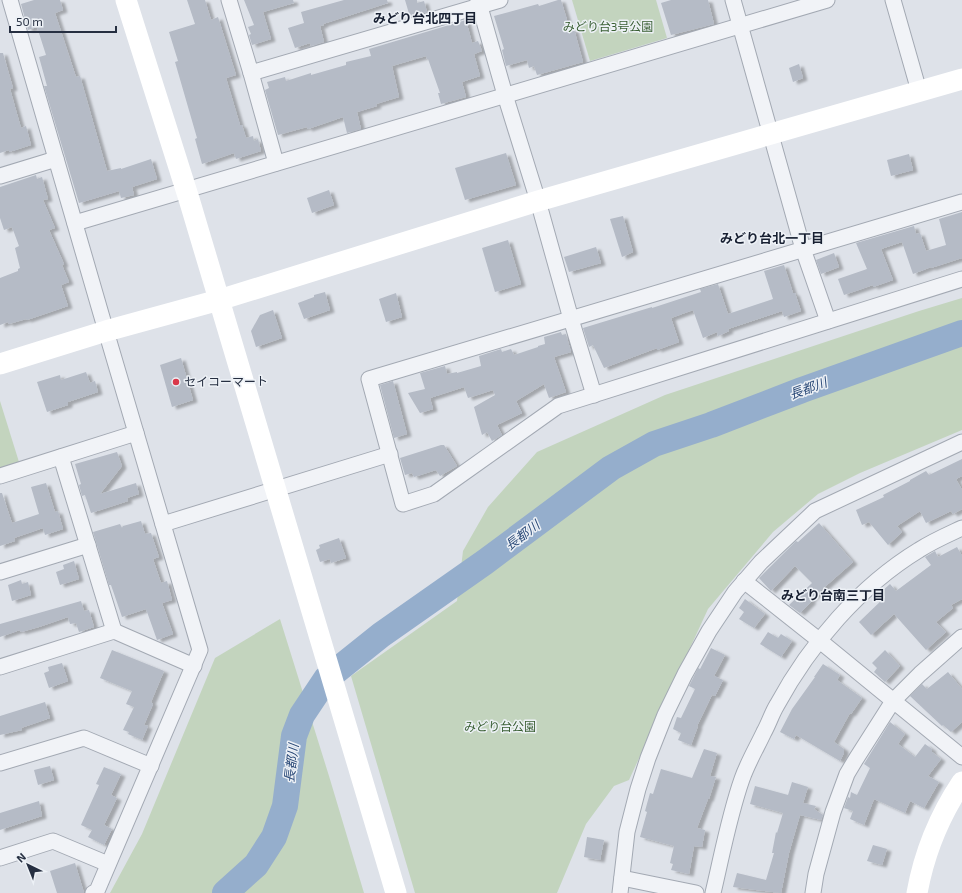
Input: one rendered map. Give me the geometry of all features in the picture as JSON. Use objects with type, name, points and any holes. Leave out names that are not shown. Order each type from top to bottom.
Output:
[{"type":"street","points":[[10,0],[200,650],[108,864],[96,891],[93,893]]},
{"type":"street","points":[[126,0],[186,190],[396,893]]},
{"type":"street","points":[[229,0],[276,163]]},
{"type":"street","points":[[251,73],[479,3],[500,0]]},
{"type":"street","points":[[733,0],[803,249],[828,321]]},
{"type":"street","points":[[75,223],[827,0]]},
{"type":"street","points":[[893,0],[919,91]]},
{"type":"street","points":[[479,3],[594,395]]},
{"type":"street","points":[[0,364],[106,331],[219,300],[538,202],[962,79]]},
{"type":"street","points":[[0,176],[56,158]]},
{"type":"street","points":[[962,202],[369,379],[403,504],[434,494],[558,406],[962,279]]},
{"type":"street","points":[[0,476],[136,433]]},
{"type":"street","points":[[620,893],[627,832],[638,789],[664,715],[709,631],[735,592],[761,562],[815,511],[962,442]]},
{"type":"street","points":[[163,524],[390,454]]},
{"type":"street","points":[[61,457],[114,631]]},
{"type":"street","points":[[713,893],[742,778],[777,705],[803,663],[851,606],[893,568],[919,549],[962,528]]},
{"type":"street","points":[[0,572],[88,545]]},
{"type":"street","points":[[744,581],[962,757]]},
{"type":"street","points":[[0,667],[114,631],[194,666]]},
{"type":"street","points":[[813,893],[821,854],[833,812],[840,792],[856,758],[893,701],[925,669],[962,637]]},
{"type":"street","points":[[0,763],[84,738],[151,766]]},
{"type":"street","points":[[917,893],[920,876],[932,840],[951,800],[962,782]]},
{"type":"street","points":[[0,858],[53,841],[108,864]]},
{"type":"street","points":[[622,878],[696,893]]},
{"type":"green space","name":"みどり台3号公園","points":[[572,0],[656,0],[667,38],[590,61]]},
{"type":"green space","name":"みどり台公園","points":[[962,298],[962,430],[860,473],[818,494],[773,532],[708,609],[629,780],[614,786],[586,824],[557,893],[415,893],[351,676],[457,601],[463,551],[488,507],[537,452],[665,395]]},
{"type":"green space","points":[[0,401],[19,462],[0,468]]},
{"type":"green space","points":[[280,619],[364,893],[110,893],[142,834],[215,658]]},
{"type":"building","points":[[34,0],[60,0],[63,10],[55,13],[76,77],[80,76],[107,171],[121,169],[151,159],[157,179],[132,187],[134,195],[121,198],[119,191],[79,203],[44,86],[47,86],[39,57],[46,55],[37,27],[28,30],[21,4]]},
{"type":"building","points":[[187,0],[205,0],[211,20],[218,17],[236,75],[226,78],[240,125],[242,125],[246,138],[253,136],[254,141],[258,139],[261,151],[236,159],[234,153],[202,164],[195,139],[197,138],[175,62],[178,61],[169,32],[195,24]]},
{"type":"building","points":[[244,0],[293,0],[294,3],[263,12],[271,39],[252,45],[249,35],[251,34],[248,27],[254,25]]},
{"type":"building","points":[[344,0],[387,0],[388,3],[323,24],[324,25],[320,26],[324,42],[311,46],[310,43],[295,48],[288,28],[304,23],[301,12]]},
{"type":"building","points":[[405,0],[417,0],[417,3],[424,1],[427,12],[410,17]]},
{"type":"building","points":[[561,0],[570,30],[574,29],[583,62],[537,75],[534,66],[529,68],[527,60],[506,66],[502,50],[504,49],[494,16],[538,4],[539,6]]},
{"type":"building","points":[[671,0],[708,0],[714,24],[671,35],[661,3]]},
{"type":"building","points":[[466,20],[472,43],[478,41],[482,51],[474,54],[480,76],[462,82],[466,97],[441,104],[438,93],[440,93],[426,56],[392,66],[399,97],[357,112],[361,129],[347,133],[343,117],[308,129],[307,127],[278,135],[265,90],[269,88],[267,82],[285,77],[286,81],[311,73],[311,75],[346,65],[346,62],[371,56],[369,49]]},
{"type":"building","points":[[0,53],[3,53],[13,88],[10,89],[21,128],[26,126],[31,145],[9,152],[9,150],[0,153]]},
{"type":"building","points":[[799,64],[803,78],[793,82],[789,68]]},
{"type":"building","points":[[506,153],[516,185],[465,200],[455,168]]},
{"type":"building","points":[[909,154],[913,170],[891,176],[887,160]]},
{"type":"building","points":[[36,175],[37,179],[42,177],[48,199],[43,200],[55,228],[49,230],[64,264],[62,265],[69,282],[61,285],[68,306],[27,320],[9,324],[8,322],[0,325],[0,278],[18,271],[20,268],[15,248],[19,246],[12,227],[4,230],[0,218],[0,187]]},
{"type":"building","points":[[329,190],[334,205],[312,213],[307,198]]},
{"type":"building","points":[[962,212],[962,258],[913,274],[902,242],[881,249],[893,280],[844,295],[838,279],[867,269],[856,243],[914,226],[916,234],[920,233],[926,251],[946,245],[939,219]]},
{"type":"building","points":[[623,216],[633,252],[622,257],[610,219]]},
{"type":"building","points":[[508,240],[521,284],[495,292],[482,248]]},
{"type":"building","points":[[596,247],[601,263],[569,272],[564,257]]},
{"type":"building","points":[[834,253],[839,267],[821,274],[816,260]]},
{"type":"building","points":[[784,265],[793,293],[795,293],[801,311],[784,317],[782,311],[728,329],[729,331],[718,336],[717,332],[703,338],[693,310],[671,318],[679,342],[657,350],[657,348],[604,368],[593,345],[589,347],[583,328],[652,308],[701,292],[700,289],[718,284],[728,314],[773,299],[764,271]]},
{"type":"building","points":[[325,292],[330,310],[304,319],[298,303],[314,297],[314,295]]},
{"type":"building","points":[[396,293],[402,317],[386,322],[379,299]]},
{"type":"building","points":[[273,310],[282,338],[256,347],[251,331],[260,315]]},
{"type":"building","points":[[561,332],[562,335],[566,334],[571,352],[554,357],[566,392],[549,398],[544,384],[516,401],[522,413],[497,425],[502,435],[492,441],[487,432],[482,435],[474,407],[495,395],[493,390],[468,398],[464,387],[430,398],[433,409],[420,413],[408,393],[425,389],[420,373],[445,366],[447,374],[457,373],[481,366],[479,356],[501,349],[502,352],[511,349],[514,355],[545,344],[544,337]]},
{"type":"building","points":[[181,358],[193,400],[172,407],[160,365]]},
{"type":"building","points":[[86,372],[90,383],[95,381],[98,392],[68,402],[68,405],[47,412],[37,382],[60,375],[61,380]]},
{"type":"building","points":[[393,381],[407,434],[394,438],[380,385]]},
{"type":"building","points":[[444,445],[457,466],[440,476],[436,470],[414,477],[412,473],[405,475],[400,458]]},
{"type":"building","points":[[117,452],[122,466],[100,494],[136,483],[139,494],[127,498],[128,501],[91,513],[85,495],[82,496],[79,485],[81,484],[75,464]]},
{"type":"building","points":[[962,459],[962,476],[956,479],[962,490],[962,509],[953,514],[951,511],[926,523],[920,511],[897,526],[902,532],[888,545],[869,522],[862,525],[856,510],[884,497],[883,495],[926,471],[929,475]]},
{"type":"building","points":[[46,483],[55,512],[58,511],[63,529],[45,535],[43,528],[14,538],[15,541],[0,546],[0,493],[2,493],[12,523],[39,514],[31,487]]},
{"type":"building","points":[[141,521],[145,534],[151,533],[159,557],[153,559],[161,583],[167,581],[172,600],[162,603],[173,634],[157,640],[146,609],[122,617],[111,585],[109,585],[93,532],[120,524],[122,528],[123,526]]},
{"type":"building","points":[[819,523],[853,562],[810,600],[812,601],[800,613],[789,605],[812,583],[795,566],[771,591],[759,578],[796,541],[798,542]]},
{"type":"building","points":[[339,538],[346,558],[331,563],[330,559],[320,562],[316,550],[320,548],[319,545]]},
{"type":"building","points":[[957,547],[962,556],[962,599],[951,605],[953,608],[936,622],[946,632],[926,650],[894,614],[871,635],[859,622],[885,597],[881,592],[890,584],[896,591],[931,565],[925,557],[935,551],[938,557]]},
{"type":"building","points":[[74,561],[79,579],[60,585],[56,572],[64,569],[63,565]]},
{"type":"building","points":[[21,580],[22,584],[28,582],[31,595],[12,601],[8,585]]},
{"type":"building","points":[[745,599],[765,614],[754,628],[739,619],[744,612],[739,608]]},
{"type":"building","points":[[81,601],[84,611],[89,610],[94,627],[79,632],[76,623],[70,624],[68,617],[39,627],[21,632],[20,630],[0,637],[0,624]]},
{"type":"building","points":[[768,632],[778,638],[781,634],[792,641],[781,657],[760,644]]},
{"type":"building","points":[[711,648],[725,655],[714,676],[723,680],[715,696],[712,695],[697,726],[691,745],[678,740],[681,733],[673,729],[677,717],[681,718],[695,689],[689,686],[698,668],[700,669]]},
{"type":"building","points":[[112,650],[164,671],[151,702],[153,704],[144,725],[148,726],[142,740],[128,734],[129,732],[123,730],[134,707],[126,704],[132,691],[100,678]]},
{"type":"building","points":[[885,650],[900,666],[885,682],[874,672],[877,668],[872,663]]},
{"type":"building","points":[[62,663],[68,681],[49,688],[44,673],[49,671],[48,667]]},
{"type":"building","points":[[823,664],[840,675],[837,680],[862,698],[851,714],[850,713],[834,742],[844,749],[844,753],[840,761],[796,735],[794,739],[780,732],[792,709]]},
{"type":"building","points":[[948,672],[962,689],[962,722],[951,732],[943,725],[942,726],[910,696],[922,684],[927,689]]},
{"type":"building","points":[[45,702],[50,718],[21,728],[22,730],[0,735],[0,716]]},
{"type":"building","points":[[890,722],[905,734],[898,744],[915,757],[925,744],[941,759],[928,776],[939,782],[924,808],[910,801],[905,813],[874,799],[864,825],[850,819],[853,811],[844,808],[848,797],[850,798],[851,792],[857,795],[870,768],[864,764]]},
{"type":"building","points":[[704,749],[717,753],[710,776],[716,777],[697,828],[705,830],[702,847],[694,846],[689,874],[671,870],[673,864],[670,863],[674,846],[640,837],[647,812],[645,811],[650,793],[653,794],[661,769],[692,778]]},
{"type":"building","points":[[50,766],[54,780],[38,785],[34,770]]},
{"type":"building","points":[[104,767],[121,774],[111,795],[117,798],[104,825],[112,829],[104,845],[88,837],[92,830],[81,825],[99,785],[96,784]]},
{"type":"building","points":[[792,782],[808,787],[803,803],[816,806],[814,809],[823,815],[821,820],[800,815],[789,853],[781,893],[733,887],[737,873],[766,880],[774,853],[772,853],[776,832],[777,833],[783,813],[750,804],[755,786],[788,795]]},
{"type":"building","points":[[39,801],[42,816],[0,830],[0,813]]},
{"type":"building","points":[[587,837],[604,840],[600,860],[584,857]]},
{"type":"building","points":[[873,845],[887,849],[882,865],[867,861]]},
{"type":"building","points":[[75,863],[84,893],[57,893],[50,871]]},
{"type":"waterway","name":"長都川","points":[[225,893],[256,865],[274,837],[285,806],[294,736],[302,715],[326,679],[381,635],[485,562],[611,468],[654,444],[711,425],[802,390],[962,333]]},
{"type":"place","name":"セイコーマート","points":[[176,382]]},
{"type":"district","name":"みどり台北四丁目","points":[[425,18]]},
{"type":"district","name":"みどり台北一丁目","points":[[772,238]]},
{"type":"district","name":"みどり台南三丁目","points":[[833,595]]}]
